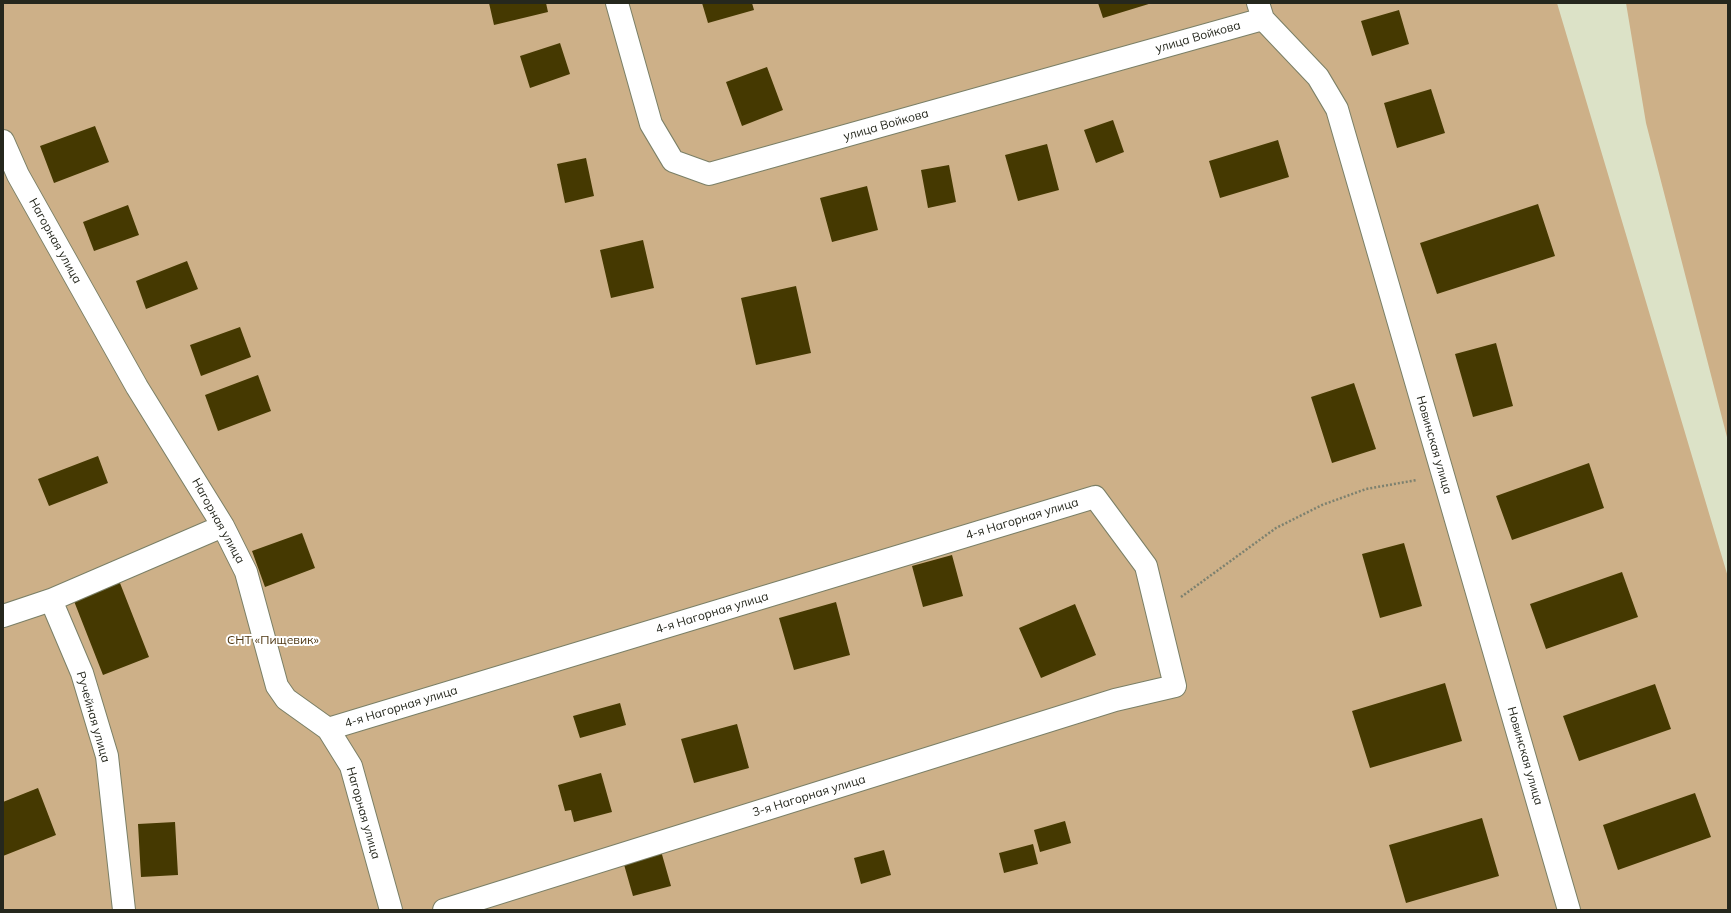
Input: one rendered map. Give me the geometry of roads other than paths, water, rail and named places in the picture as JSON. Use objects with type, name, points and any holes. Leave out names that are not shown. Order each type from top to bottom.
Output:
[{"type":"street","name":"улица Войкова","points":[[617,3],[651,124],[673,161],[710,174],[1261,11]]},
{"type":"street","name":"Новинская улица","points":[[1261,11],[1318,77],[1336,109],[1569,910]]},
{"type":"street","name":"Нагорная улица","points":[[3,141],[18,175],[133,380],[223,526],[246,572],[277,686],[286,699],[328,729],[351,766],[391,910]]},
{"type":"street","name":"4-я Нагорная улица","points":[[328,729],[1096,497],[1146,566],[1175,686]]},
{"type":"street","points":[[3,616],[51,600],[223,526]]},
{"type":"street","name":"Ручейная улица","points":[[51,600],[82,673],[107,756],[124,910]]},
{"type":"street","name":"3-я Нагорная улица","points":[[444,910],[1115,700],[1175,686]]},
{"type":"park label","name":"СНТ «Пищевик»","points":[[273,640]]}]
